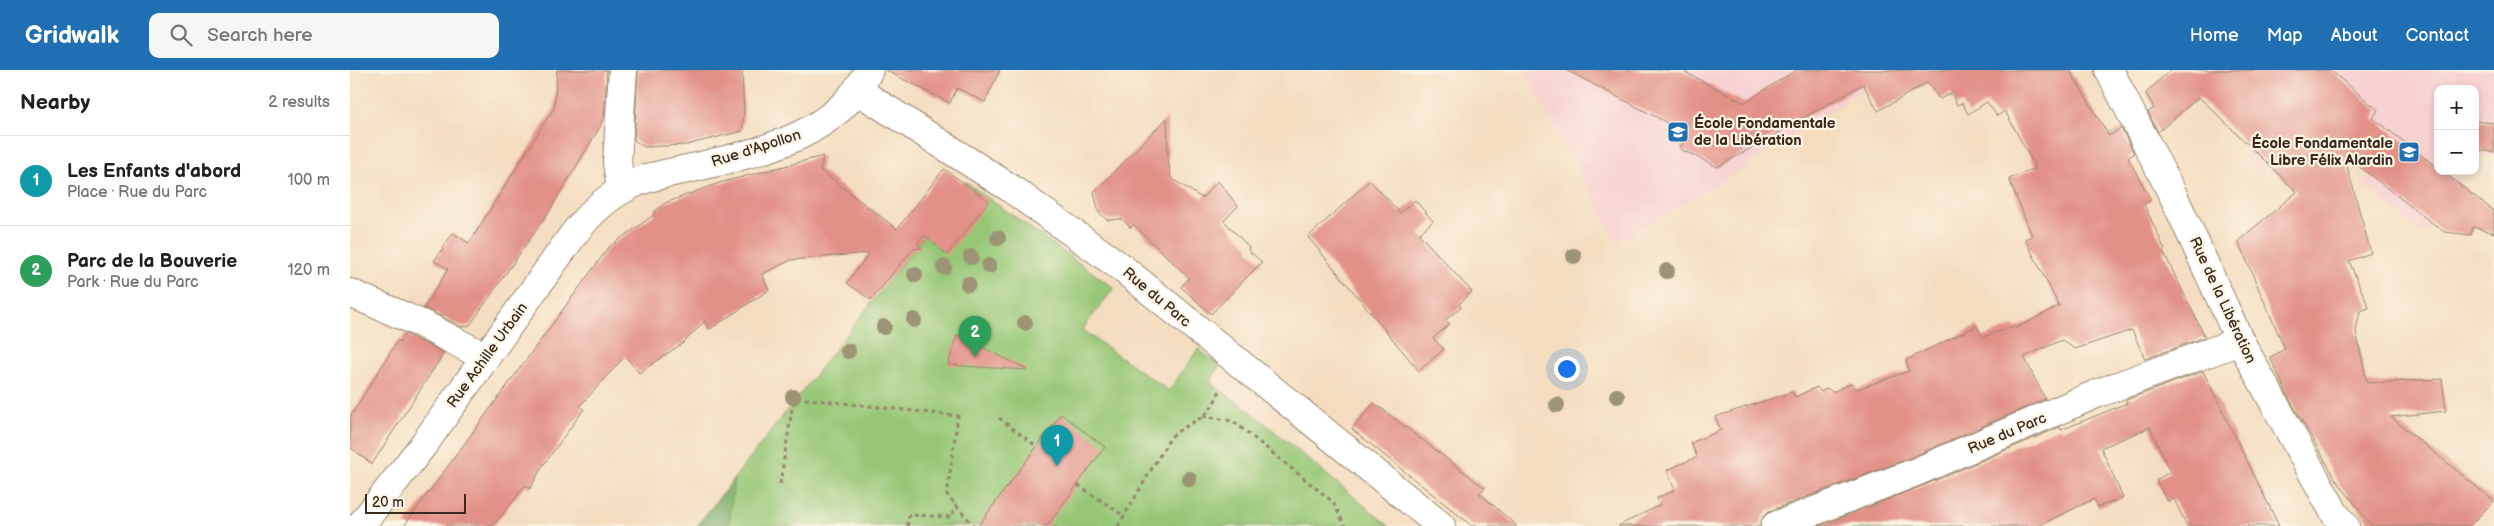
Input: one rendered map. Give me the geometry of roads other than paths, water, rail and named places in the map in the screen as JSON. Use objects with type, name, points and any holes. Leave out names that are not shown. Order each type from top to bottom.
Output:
[{"type":"street","points":[[621,190],[617,162],[623,70]]},
{"type":"street","name":"Rue de la Libération","points":[[2109,70],[2173,195],[2240,341],[2335,514],[2345,526]]},
{"type":"street","name":"Rue d'Apollon","points":[[621,190],[652,177],[738,155],[799,136],[838,112],[863,80]]},
{"type":"street","name":"Rue du Parc","points":[[863,80],[1122,268],[1192,327],[1441,526]]},
{"type":"street","name":"Rue Achille Urbain","points":[[360,526],[424,444],[585,220],[600,204],[621,190]]},
{"type":"street","points":[[350,293],[424,325],[485,357]]},
{"type":"street","name":"Rue du Parc","points":[[1775,526],[1916,472],[2096,394],[2240,341]]},
{"type":"place","name":"École Fondamentale de la Libération","points":[[1678,132]]},
{"type":"place","name":"École Fondamentale Libre Félix Alardin","points":[[2409,152]]},
{"type":"place","name":"Parc de la Bouverie","points":[[975,357]]},
{"type":"place","name":"Les Enfants d'abord","points":[[1057,466]]}]
